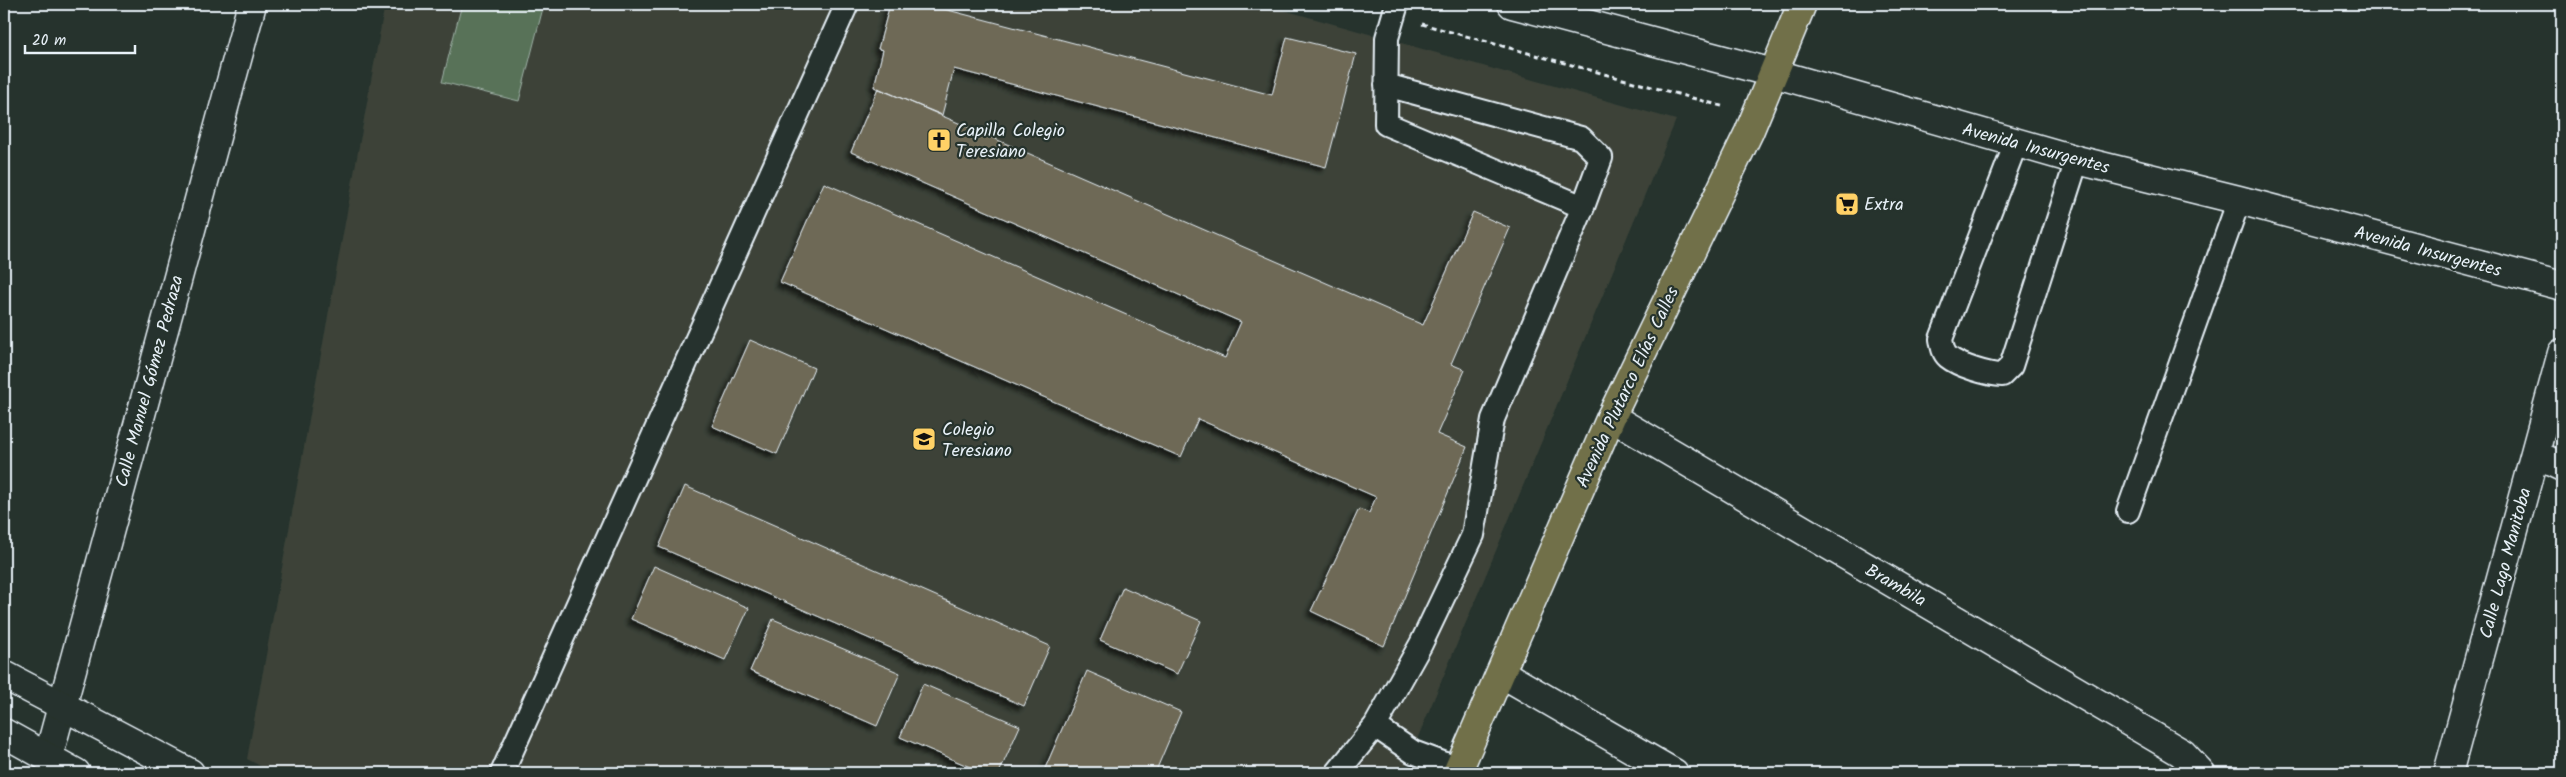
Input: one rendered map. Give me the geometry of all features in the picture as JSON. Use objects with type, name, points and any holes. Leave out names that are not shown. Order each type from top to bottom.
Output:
[{"type":"main road","name":"Avenida Plutarco Elías Calles","points":[[1458,771],[1611,417],[1756,115],[1802,4]]},
{"type":"street","name":"Calle Manuel Gómez Pedraza","points":[[48,766],[61,706],[252,4]]},
{"type":"street","name":"Avenida Insurgentes","points":[[1512,4],[1773,73],[2077,160],[2239,200],[2562,286]]},
{"type":"street","name":"Calle Lago Manitoba","points":[[2448,773],[2562,353]]},
{"type":"street","name":"Brambila","points":[[1611,417],[2182,753],[2201,773]]},
{"type":"street","points":[[2535,454],[2562,467]]},
{"type":"street","points":[[1501,673],[1674,773]]},
{"type":"street","points":[[4,675],[190,773]]},
{"type":"street","points":[[4,733],[48,766],[76,773]]},
{"type":"lane","points":[[502,773],[847,4]]},
{"type":"lane","points":[[1395,10],[1387,38],[1386,124],[1583,207]]},
{"type":"lane","points":[[1338,773],[1375,726],[1421,644],[1472,535],[1493,418],[1583,207],[1601,158],[1582,138],[1386,85]]},
{"type":"lane","points":[[2016,143],[1941,339],[1942,349],[1948,357],[1990,375],[2002,375],[2011,366],[2077,160]]},
{"type":"lane","points":[[2128,511],[2239,200]]},
{"type":"lane","points":[[1375,726],[1413,752],[1458,771]]},
{"type":"path","points":[[1347,4],[1395,10],[1756,115]]},
{"type":"shaded area","name":"Colegio Teresiano","points":[[385,4],[1262,4],[1676,120],[1403,773],[274,773],[247,759]]},
{"type":"green space","points":[[462,4],[544,4],[519,101],[442,82]]},
{"type":"building","points":[[890,4],[925,4],[1272,95],[1287,37],[1356,54],[1326,167],[954,69],[942,115],[874,87],[883,50],[878,49]]},
{"type":"building","points":[[878,88],[1423,325],[1473,212],[1510,228],[1451,364],[1465,370],[1437,434],[1467,447],[1384,646],[1311,611],[1359,509],[1369,513],[1376,497],[1198,419],[1181,457],[780,282],[824,183],[1225,358],[1241,322],[851,152]]},
{"type":"building","points":[[750,340],[814,368],[777,454],[712,426]]},
{"type":"building","points":[[685,486],[1050,646],[1024,706],[659,547]]},
{"type":"building","points":[[654,566],[749,608],[725,660],[631,619]]},
{"type":"building","points":[[1123,587],[1201,621],[1177,674],[1100,640]]},
{"type":"building","points":[[773,619],[900,673],[877,726],[750,671]]},
{"type":"building","points":[[1087,671],[1181,712],[1155,773],[1043,773]]},
{"type":"building","points":[[923,684],[1020,726],[999,773],[984,773],[900,737]]},
{"type":"place","name":"Capilla Colegio Teresiano","points":[[939,140]]},
{"type":"place","name":"Extra","points":[[1847,204]]},
{"type":"place","name":"Colegio Teresiano","points":[[924,439]]}]
